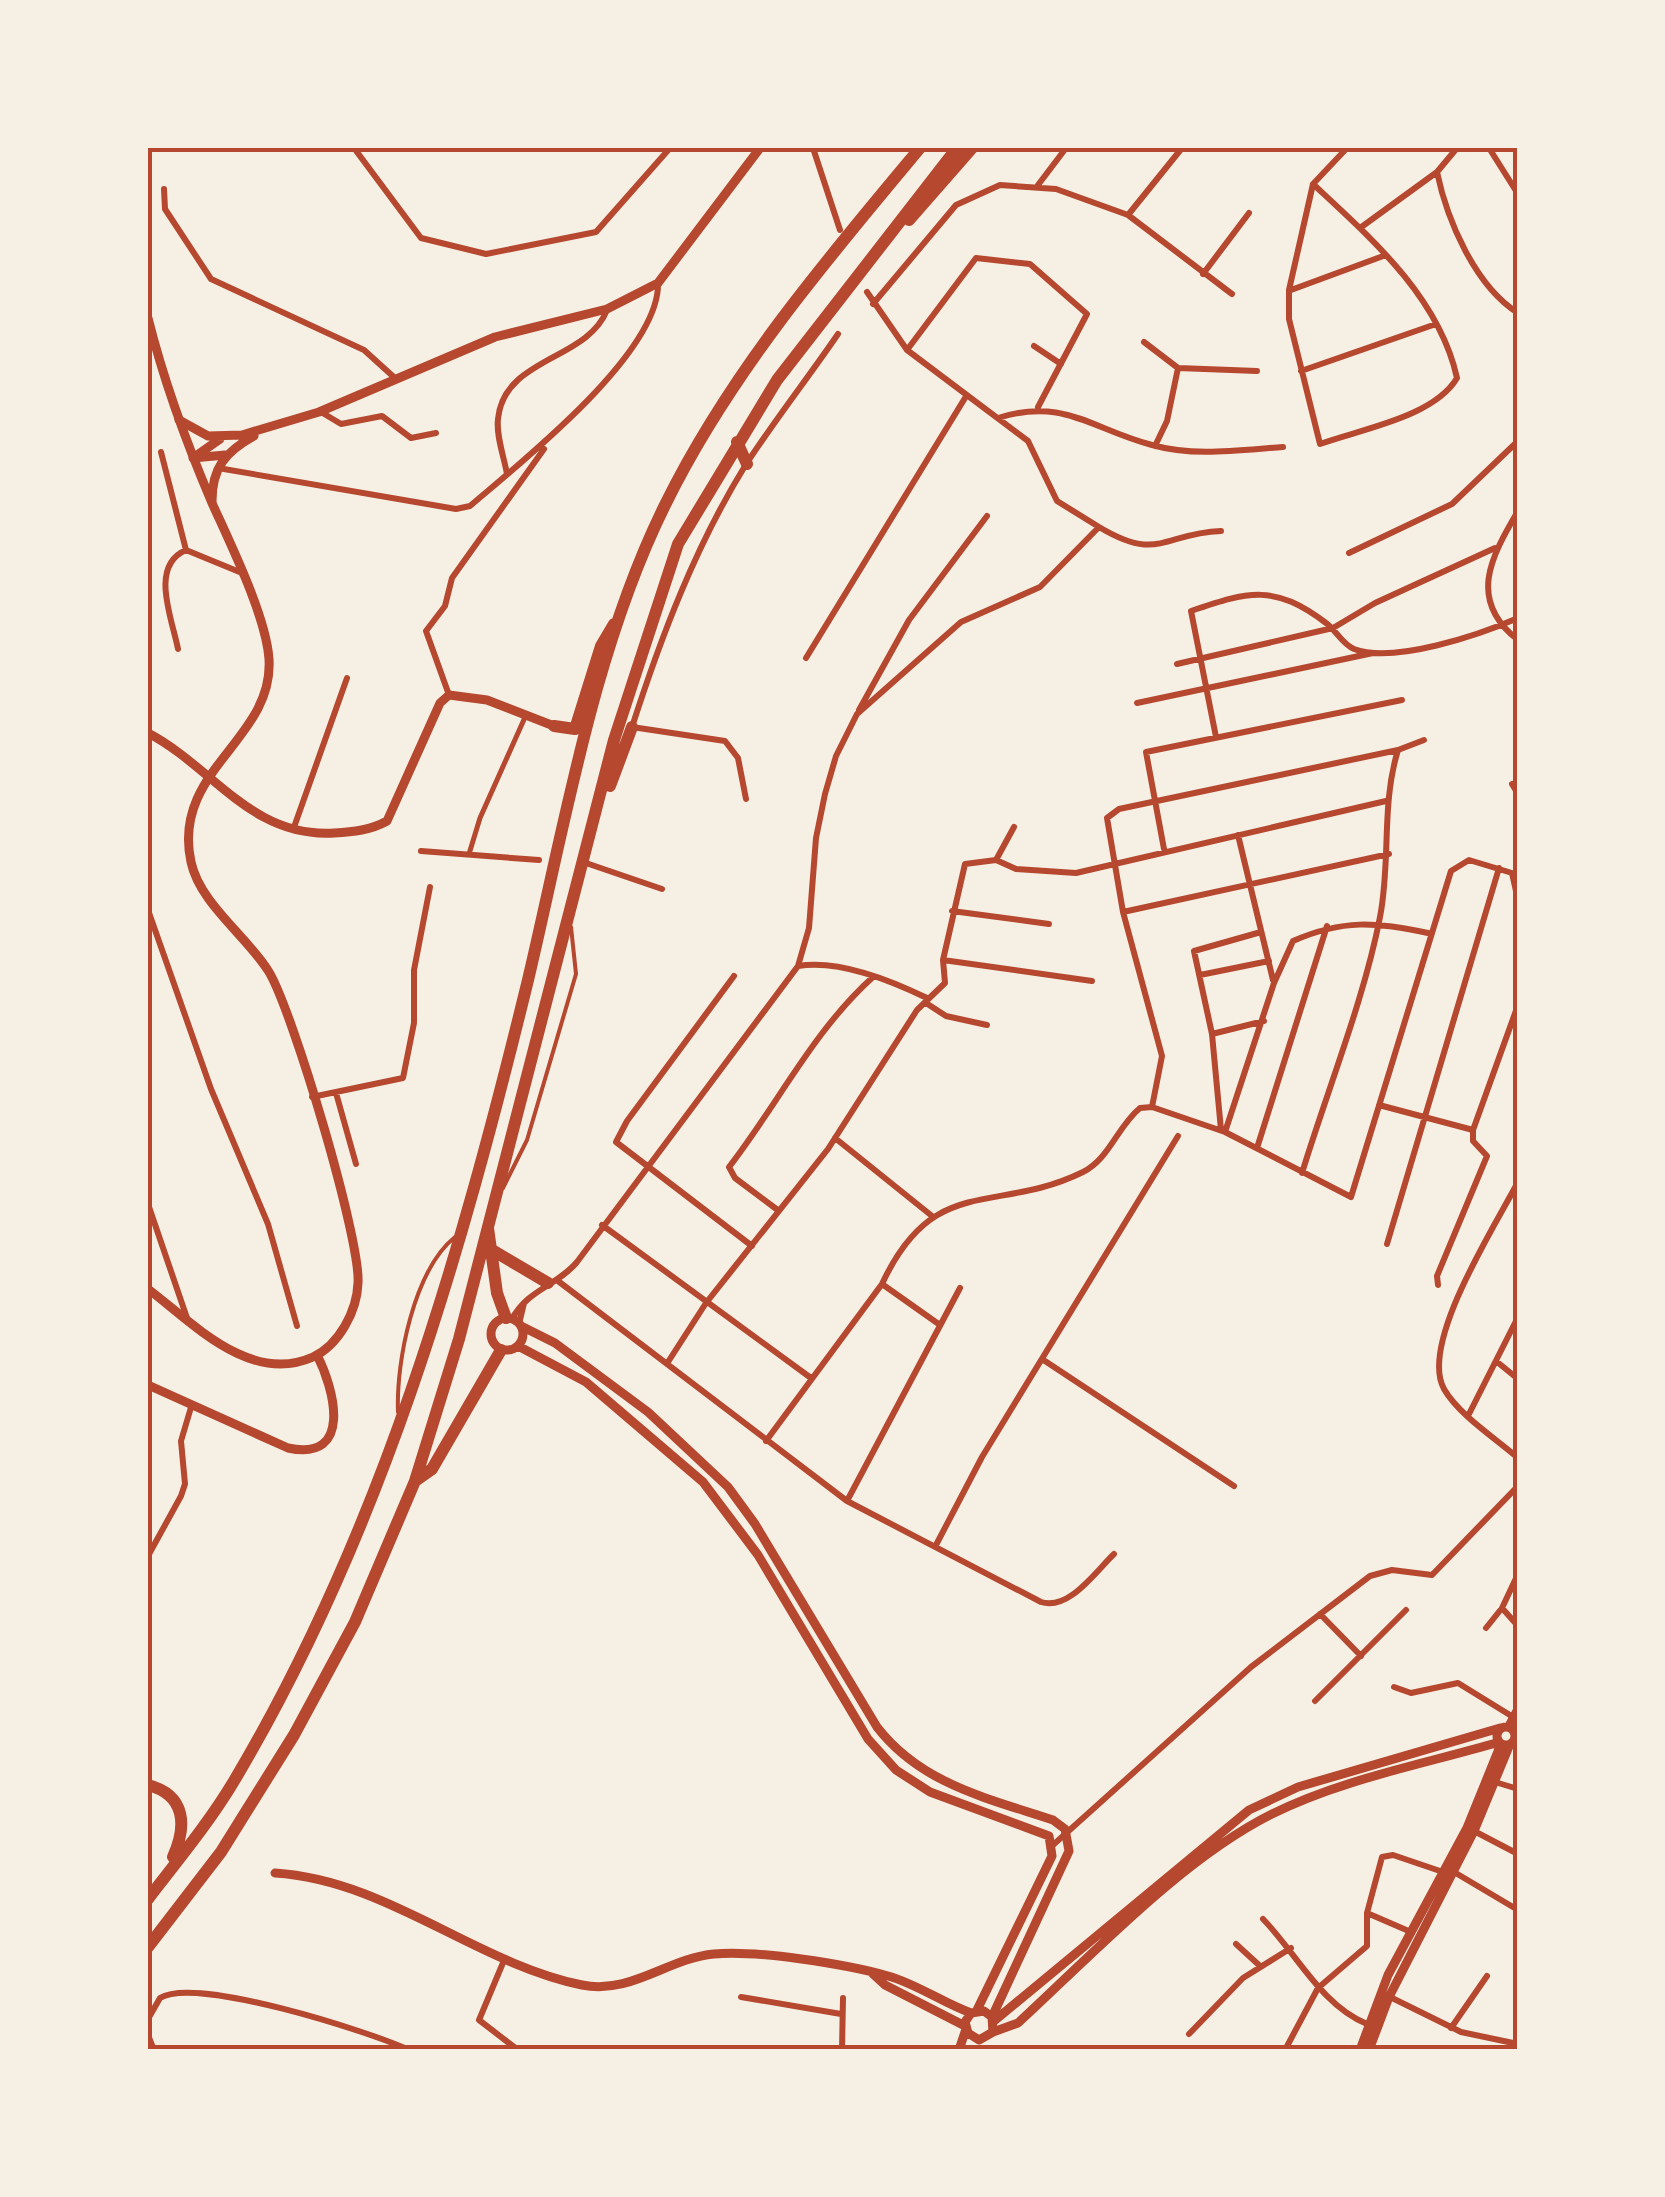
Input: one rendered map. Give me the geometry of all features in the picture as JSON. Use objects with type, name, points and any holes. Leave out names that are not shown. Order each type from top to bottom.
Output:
[{"type":"highway","points":[[148,1899],[234,1782],[300,1661],[343,1575],[399,1428],[494,1111],[622,614],[664,506],[701,437],[817,275],[920,148]]},
{"type":"highway","points":[[148,1947],[222,1852],[294,1734],[355,1622],[415,1481],[459,1339],[486,1220],[656,600],[678,544],[777,380],[958,148]]},
{"type":"highway","points":[[866,264],[972,148]]},
{"type":"highway","points":[[737,442],[746,464]]},
{"type":"highway","points":[[554,726],[575,729],[602,646],[622,614]]},
{"type":"highway","points":[[584,858],[632,727]]},
{"type":"highway","points":[[539,860],[556,864]]},
{"type":"highway","points":[[486,1220],[497,1293],[514,1322]]},
{"type":"highway","points":[[492,1250],[552,1282]]},
{"type":"highway","points":[[415,1481],[432,1468],[501,1350]]},
{"type":"highway","points":[[148,1784],[169,1795],[182,1816],[182,1836],[166,1875]]},
{"type":"street","points":[[354,148],[421,238],[486,254],[596,232],[670,148]]},
{"type":"street","points":[[449,696],[426,631],[445,606],[452,578],[548,444],[619,362],[652,312],[658,284],[760,148]]},
{"type":"street","points":[[814,148],[840,230]]},
{"type":"street","points":[[1038,186],[1066,148]]},
{"type":"street","points":[[1128,215],[1182,148]]},
{"type":"street","points":[[1312,184],[1386,255],[1436,324],[1453,358],[1457,378],[1451,388],[1418,408],[1320,444],[1289,319],[1290,290],[1312,184],[1347,148]]},
{"type":"street","points":[[1360,228],[1437,172],[1457,148]]},
{"type":"street","points":[[1489,148],[1518,194]]},
{"type":"street","points":[[1437,172],[1455,226],[1495,299],[1518,312]]},
{"type":"street","points":[[872,304],[956,205],[1000,186],[1038,186],[1128,215],[1232,294]]},
{"type":"street","points":[[164,189],[165,209],[211,279],[364,350],[396,379]]},
{"type":"street","points":[[1204,274],[1249,213]]},
{"type":"street","points":[[1290,290],[1386,255]]},
{"type":"street","points":[[907,350],[976,258],[1030,264],[1085,307],[1087,314],[1038,407]]},
{"type":"street","points":[[194,458],[208,443],[320,412],[495,337],[607,309],[658,284]]},
{"type":"street","points":[[867,292],[907,350],[1028,441],[1057,501],[1124,541],[1153,547],[1221,531]]},
{"type":"street","points":[[508,474],[497,424],[503,403],[531,368],[594,333],[607,309]]},
{"type":"street","points":[[148,318],[152,350],[242,573],[269,654],[260,704],[208,775],[188,822],[195,876],[269,973],[312,1097],[352,1232],[358,1275],[349,1318],[318,1355],[285,1364],[253,1360],[188,1322],[148,1289]]},
{"type":"street","points":[[1302,370],[1436,324]]},
{"type":"street","points":[[746,799],[738,758],[725,741],[632,727],[684,586],[746,464],[838,334]]},
{"type":"street","points":[[1144,342],[1178,368],[1257,371]]},
{"type":"street","points":[[1034,346],[1062,364]]},
{"type":"street","points":[[1154,446],[1166,422],[1178,368]]},
{"type":"street","points":[[806,658],[966,398]]},
{"type":"street","points":[[996,418],[1038,407],[1154,446],[1212,452],[1283,447]]},
{"type":"street","points":[[320,412],[341,424],[382,416],[411,438],[436,433]]},
{"type":"street","points":[[178,419],[201,434],[222,438]]},
{"type":"street","points":[[212,502],[216,468],[226,454],[270,427]]},
{"type":"street","points":[[1349,554],[1452,504],[1518,440]]},
{"type":"street","points":[[216,468],[456,509],[470,506],[548,444]]},
{"type":"street","points":[[161,452],[186,550]]},
{"type":"street","points":[[194,458],[226,454]]},
{"type":"street","points":[[1518,512],[1495,548],[1489,589],[1492,612],[1500,626],[1518,640]]},
{"type":"street","points":[[518,1346],[514,1322],[524,1302],[577,1262],[798,966],[809,928],[825,794],[836,756],[909,620],[987,516]]},
{"type":"street","points":[[857,714],[960,622],[1040,587],[1099,527]]},
{"type":"street","points":[[1177,664],[1334,628],[1375,602],[1495,548]]},
{"type":"street","points":[[186,550],[242,573]]},
{"type":"street","points":[[178,649],[164,584],[166,567],[186,550]]},
{"type":"street","points":[[1216,737],[1191,611],[1238,595],[1269,593],[1299,603],[1355,649],[1389,650],[1414,649],[1518,618]]},
{"type":"street","points":[[1137,702],[1389,650]]},
{"type":"street","points":[[293,830],[347,678]]},
{"type":"street","points":[[148,733],[208,775],[239,805],[293,830],[359,831],[387,821],[440,703],[449,696],[487,700],[554,726]]},
{"type":"street","points":[[1164,849],[1146,752],[1402,700]]},
{"type":"street","points":[[469,854],[480,818],[526,716]]},
{"type":"street","points":[[1152,1107],[1162,1056],[1123,912],[1107,818],[1119,809],[1398,750],[1424,740]]},
{"type":"street","points":[[1302,1173],[1379,923],[1389,854],[1386,801],[1398,750]]},
{"type":"street","points":[[1512,784],[1518,794]]},
{"type":"street","points":[[668,1362],[706,1303],[836,1138],[902,1032],[945,983],[943,960],[966,864],[996,860],[1016,870],[1063,873],[1386,801]]},
{"type":"street","points":[[996,860],[1014,827]]},
{"type":"street","points":[[1238,835],[1274,983]]},
{"type":"street","points":[[420,850],[539,860]]},
{"type":"street","points":[[1123,912],[1389,854]]},
{"type":"street","points":[[584,858],[662,889]]},
{"type":"street","points":[[766,1441],[882,1284],[896,1256],[932,1216],[964,1202],[1043,1186],[1086,1170],[1108,1150],[1134,1113],[1152,1107],[1223,1131],[1350,1197],[1428,934],[1456,865],[1469,860],[1512,873],[1518,900]]},
{"type":"street","points":[[1387,1244],[1499,868]]},
{"type":"street","points":[[312,1097],[392,1083],[405,1074],[414,1024],[414,970],[430,887]]},
{"type":"street","points":[[148,910],[211,1089],[268,1224],[297,1326]]},
{"type":"street","points":[[952,911],[1050,924]]},
{"type":"street","points":[[1223,1131],[1274,983],[1293,941],[1328,925],[1379,923],[1428,934]]},
{"type":"street","points":[[1257,1148],[1328,925]]},
{"type":"street","points":[[1223,1131],[1212,1034],[1196,947],[1261,932]]},
{"type":"street","points":[[943,960],[1092,982]]},
{"type":"street","points":[[1200,975],[1269,961]]},
{"type":"street","points":[[798,966],[826,965],[874,977],[920,994],[946,1016],[987,1025]]},
{"type":"street","points":[[734,976],[617,1138],[621,1148],[752,1246]]},
{"type":"street","points":[[779,1211],[734,1178],[729,1167],[798,1065],[849,999],[874,977]]},
{"type":"street","points":[[1438,1284],[1436,1276],[1487,1156],[1473,1141],[1473,1130],[1518,1005]]},
{"type":"street","points":[[1212,1034],[1264,1021]]},
{"type":"street","points":[[336,1093],[356,1164]]},
{"type":"street","points":[[1379,1105],[1473,1130]]},
{"type":"street","points":[[936,1545],[982,1457],[1044,1362],[1178,1136]]},
{"type":"street","points":[[836,1138],[932,1216]]},
{"type":"street","points":[[1518,1182],[1449,1317],[1438,1362],[1445,1391],[1518,1458]]},
{"type":"street","points":[[148,1204],[188,1322]]},
{"type":"street","points":[[602,1226],[811,1378]]},
{"type":"street","points":[[552,1282],[668,1362],[847,1500],[1052,1605],[1066,1599],[1114,1554]]},
{"type":"street","points":[[882,1284],[940,1326]]},
{"type":"street","points":[[847,1500],[960,1288]]},
{"type":"street","points":[[1469,1414],[1518,1317]]},
{"type":"street","points":[[982,2050],[1069,1852],[1068,1833],[1053,1820],[935,1778],[902,1756],[877,1727],[768,1544],[728,1487],[648,1412],[555,1344],[514,1322],[496,1322],[490,1332],[492,1343],[501,1350],[518,1346],[556,1364],[618,1406],[702,1482],[758,1555],[868,1739],[896,1770],[930,1792],[1040,1831],[1053,1844]]},
{"type":"street","points":[[148,1384],[288,1448],[306,1450],[326,1438],[336,1416],[334,1395],[318,1355]]},
{"type":"street","points":[[1496,1361],[1518,1379]]},
{"type":"street","points":[[1044,1362],[1234,1486]]},
{"type":"street","points":[[148,1556],[182,1496],[185,1484],[181,1441],[192,1404]]},
{"type":"street","points":[[959,2050],[966,2027],[1052,1856],[1053,1844],[1251,1667],[1370,1576],[1392,1570],[1432,1575],[1518,1486]]},
{"type":"street","points":[[1486,1628],[1502,1608],[1518,1574]]},
{"type":"street","points":[[1502,1608],[1518,1626]]},
{"type":"street","points":[[1315,1702],[1406,1610]]},
{"type":"street","points":[[1320,1614],[1361,1656]]},
{"type":"street","points":[[1394,1687],[1411,1693],[1458,1683],[1513,1723]]},
{"type":"street","points":[[1360,2050],[1367,2024],[1449,1872],[1513,1723]]},
{"type":"street","points":[[1369,2050],[1385,1994],[1412,1932],[1474,1830],[1495,1782],[1503,1744],[1513,1723]]},
{"type":"street","points":[[872,1974],[885,1985],[966,2027],[974,2039],[1220,1831],[1265,1801],[1298,1787],[1513,1723]]},
{"type":"street","points":[[276,1874],[316,1879],[361,1893],[506,1957],[586,1986],[621,1985],[691,1958],[718,1953],[890,1976],[974,2012],[992,2027],[1018,2023],[1212,1852],[1268,1816],[1307,1800],[1503,1744]]},
{"type":"street","points":[[1495,1782],[1518,1788]]},
{"type":"street","points":[[1474,1830],[1518,1854]]},
{"type":"street","points":[[1285,2050],[1318,1988],[1367,1946],[1367,1913],[1382,1857],[1393,1855],[1449,1872],[1518,1910]]},
{"type":"street","points":[[1367,1913],[1412,1932]]},
{"type":"street","points":[[1263,1919],[1291,1948],[1318,1988],[1352,2018],[1367,2024]]},
{"type":"street","points":[[1236,1944],[1260,1966]]},
{"type":"street","points":[[1189,2034],[1260,1966],[1291,1948]]},
{"type":"street","points":[[506,1957],[479,2020],[518,2050]]},
{"type":"street","points":[[1452,2028],[1487,1976]]},
{"type":"street","points":[[148,2019],[160,1998],[186,1990],[342,2023],[409,2050]]},
{"type":"street","points":[[1385,1994],[1452,2028],[1518,2044]]},
{"type":"street","points":[[741,1997],[841,2014]]},
{"type":"street","points":[[842,2050],[843,1998]]},
{"type":"street","points":[[148,2034],[154,2050]]},
{"type":"lane","points":[[491,1204],[509,1180],[527,1140],[568,1002],[576,964],[568,914]]},
{"type":"lane","points":[[399,1428],[398,1369],[428,1270],[441,1248],[458,1234]]}]
